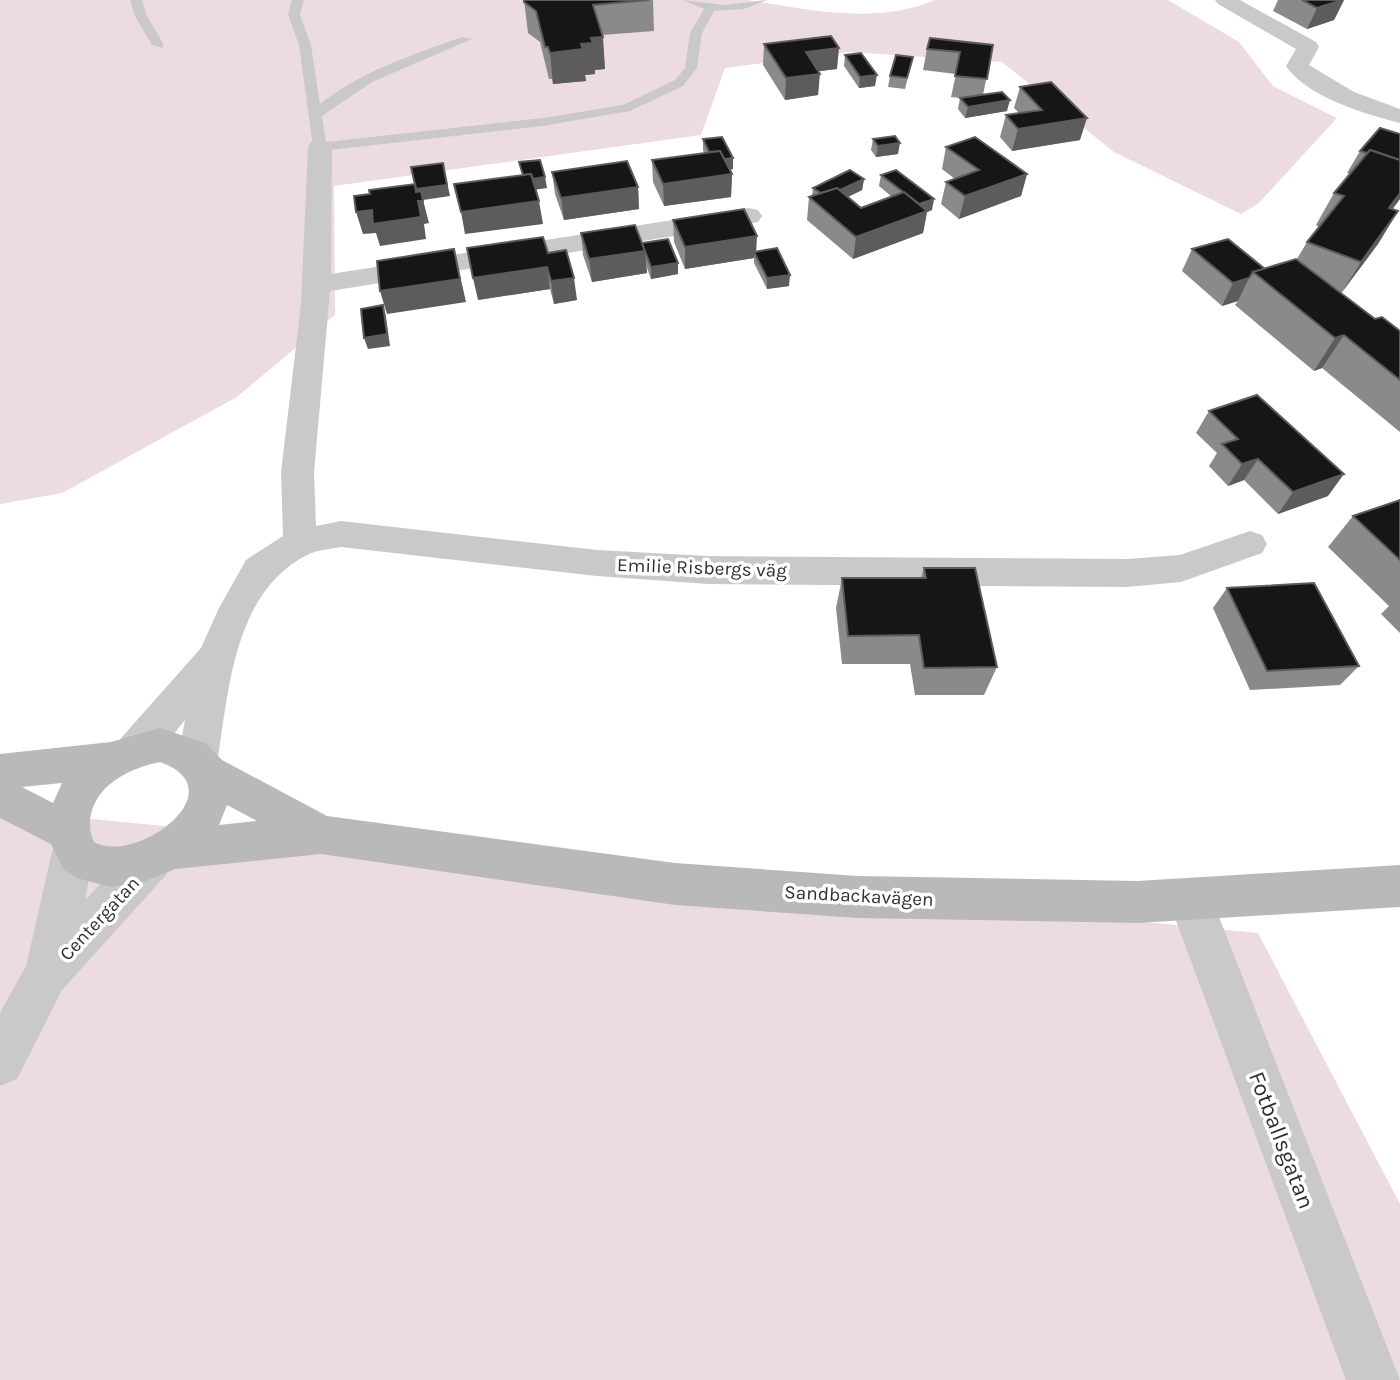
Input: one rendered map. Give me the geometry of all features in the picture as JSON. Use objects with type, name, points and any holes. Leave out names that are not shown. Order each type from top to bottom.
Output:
[{"type":"street","points":[[1225,0],[1308,47],[1299,58],[1297,66],[1307,76],[1368,106],[1400,116]]},
{"type":"street","points":[[301,542],[295,510],[296,466],[317,285],[320,147]]},
{"type":"street","points":[[317,285],[749,216]]},
{"type":"street","name":"Emilie Risbergs väg","points":[[203,766],[215,658],[237,608],[259,570],[301,542],[341,534],[597,563],[708,570],[1128,573],[1181,568],[1250,544]]},
{"type":"street","name":"Emilie Risbergs väg","points":[[124,754],[215,658]]},
{"type":"street","points":[[0,772],[124,754],[160,745],[181,749],[203,766],[210,793],[204,814],[191,832],[162,855],[128,867],[106,867],[87,861],[71,840],[0,797]]},
{"type":"street","points":[[71,840],[69,813],[76,794],[92,775],[124,754]]},
{"type":"street","name":"Sandbackavägen","points":[[203,766],[321,835]]},
{"type":"street","name":"Sandbackavägen","points":[[162,855],[321,835],[590,874],[675,884],[845,897],[1066,902],[1190,899],[1400,886]]},
{"type":"street","name":"Centergatan","points":[[47,974],[71,840]]},
{"type":"street","name":"Centergatan","points":[[0,1062],[47,974],[162,855]]},
{"type":"street","name":"Fotballsgatan","points":[[1190,899],[1374,1380]]},
{"type":"lane","points":[[136,0],[141,16],[158,45]]},
{"type":"lane","points":[[298,0],[294,15],[305,45],[320,147],[543,122],[626,108],[679,83],[691,68],[696,33],[710,8]]},
{"type":"lane","points":[[689,0],[710,8],[740,6],[761,0]]},
{"type":"lane","points":[[315,115],[337,95],[362,80],[466,39]]},
{"type":"shaded area","points":[[0,0],[748,0],[819,11],[866,14],[912,8],[935,0],[1168,0],[1239,42],[1273,86],[1337,118],[1259,203],[1241,214],[1114,152],[1002,62],[848,52],[725,68],[701,135],[334,186],[335,315],[237,397],[62,493],[0,504]]},
{"type":"shaded area","points":[[0,810],[1258,933],[1400,1204],[1400,1380],[0,1380]]},
{"type":"building","points":[[524,0],[649,0],[593,5],[603,37],[591,38],[593,43],[581,44],[583,49],[550,53],[548,47],[545,47],[536,11]]},
{"type":"building","points":[[1302,0],[1342,0],[1317,8]]},
{"type":"building","points":[[831,36],[839,48],[806,52],[820,74],[786,78],[764,44]]},
{"type":"building","points":[[930,38],[993,45],[987,79],[955,76],[960,52],[927,49]]},
{"type":"building","points":[[861,53],[877,75],[860,77],[845,55]]},
{"type":"building","points":[[896,55],[913,57],[907,78],[890,76]]},
{"type":"building","points":[[1051,82],[1087,118],[1018,129],[1006,115],[1042,110],[1020,87]]},
{"type":"building","points":[[1002,92],[1010,100],[968,107],[960,98]]},
{"type":"building","points":[[1380,128],[1400,134],[1400,160],[1370,150],[1367,153],[1360,151]]},
{"type":"building","points":[[895,136],[900,143],[878,146],[873,139]]},
{"type":"building","points":[[722,137],[733,158],[724,159],[720,151],[709,152],[703,139]]},
{"type":"building","points":[[975,137],[1027,174],[965,196],[946,182],[979,170],[946,147]]},
{"type":"building","points":[[1370,150],[1400,160],[1400,193],[1389,208],[1398,211],[1361,262],[1307,242],[1344,196],[1334,193]]},
{"type":"building","points":[[720,151],[732,174],[663,184],[652,160]]},
{"type":"building","points":[[540,160],[545,177],[533,179],[531,174],[523,175],[519,162]]},
{"type":"building","points":[[627,161],[638,187],[561,198],[552,172]]},
{"type":"building","points":[[443,163],[447,185],[416,189],[411,167]]},
{"type":"building","points":[[850,170],[864,179],[840,190],[837,188],[821,193],[813,188]]},
{"type":"building","points":[[896,170],[934,199],[919,204],[881,175]]},
{"type":"building","points":[[531,174],[539,201],[461,212],[454,184]]},
{"type":"building","points":[[415,184],[416,192],[421,191],[423,201],[418,201],[421,217],[373,224],[372,210],[356,212],[354,196],[370,194],[369,190]]},
{"type":"building","points":[[837,188],[861,208],[904,192],[927,211],[856,237],[809,197]]},
{"type":"building","points":[[744,209],[757,236],[685,247],[673,220]]},
{"type":"building","points":[[635,225],[645,251],[589,259],[581,233]]},
{"type":"building","points":[[543,237],[548,253],[566,250],[574,278],[551,281],[547,267],[473,278],[467,248]]},
{"type":"building","points":[[668,239],[678,263],[651,267],[642,243]]},
{"type":"building","points":[[1228,239],[1265,269],[1233,283],[1192,249]]},
{"type":"building","points":[[777,248],[790,275],[767,278],[754,252]]},
{"type":"building","points":[[454,249],[460,279],[380,291],[377,261]]},
{"type":"building","points":[[1296,259],[1375,319],[1382,317],[1400,331],[1400,380],[1344,335],[1335,338],[1253,272]]},
{"type":"building","points":[[383,305],[387,334],[364,338],[361,309]]},
{"type":"building","points":[[1257,395],[1344,474],[1293,492],[1258,459],[1242,464],[1222,444],[1238,439],[1209,411]]},
{"type":"building","points":[[1400,500],[1400,560],[1353,516]]},
{"type":"building","points":[[924,568],[975,568],[997,667],[924,668],[919,635],[848,636],[842,578],[926,578]]},
{"type":"building","points":[[1314,583],[1359,666],[1267,671],[1227,588]]}]
